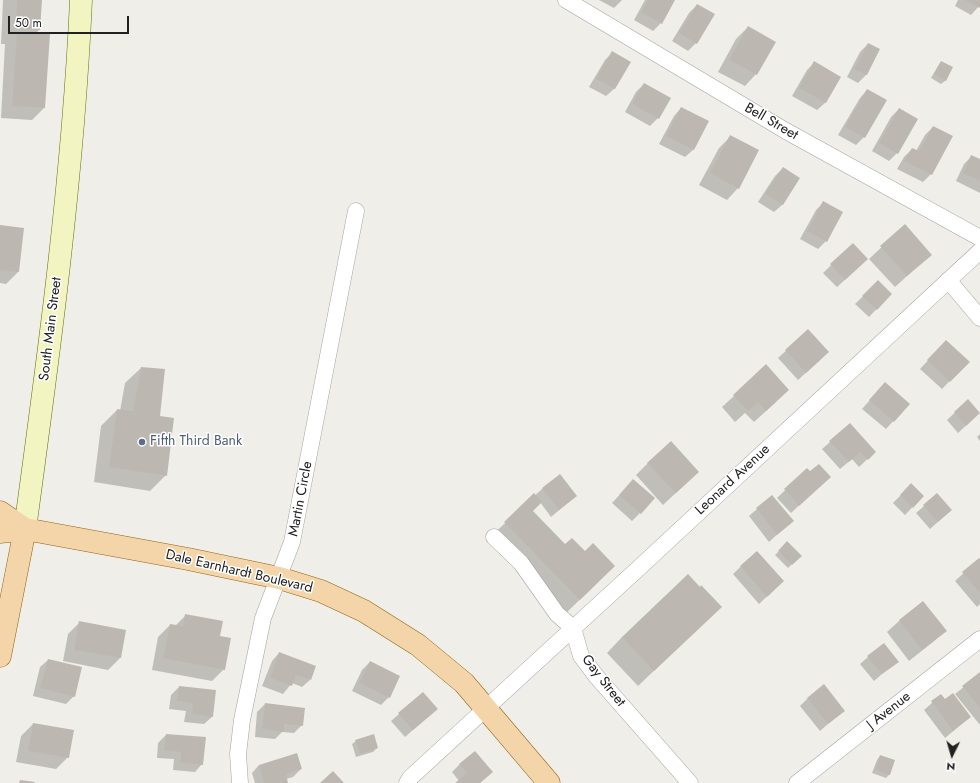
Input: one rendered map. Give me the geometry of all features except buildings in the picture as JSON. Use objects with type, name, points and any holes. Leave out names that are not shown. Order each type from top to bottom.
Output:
[{"type":"main road","name":"South Main Street","points":[[0,656],[25,529],[49,350],[67,201],[78,76],[81,0]]},
{"type":"main road","name":"Dale Earnhardt Boulevard","points":[[0,512],[25,529]]},
{"type":"main road","name":"Dale Earnhardt Boulevard","points":[[0,532],[25,529],[188,559],[279,578],[321,590],[364,611],[418,645],[464,683],[549,783]]},
{"type":"street","name":"Bell Street","points":[[566,0],[786,131],[980,238]]},
{"type":"street","name":"Martin Circle","points":[[240,783],[238,754],[242,720],[262,618],[292,542],[356,211]]},
{"type":"street","name":"Leonard Avenue","points":[[407,783],[410,778],[980,251]]},
{"type":"street","points":[[948,280],[980,318]]},
{"type":"street","points":[[494,537],[521,563],[557,614],[573,628]]},
{"type":"street","name":"Gay Street","points":[[573,628],[581,656],[690,783]]},
{"type":"street","name":"J Avenue","points":[[797,783],[980,639]]},
{"type":"place","name":"Fifth Third Bank","points":[[142,442]]}]
